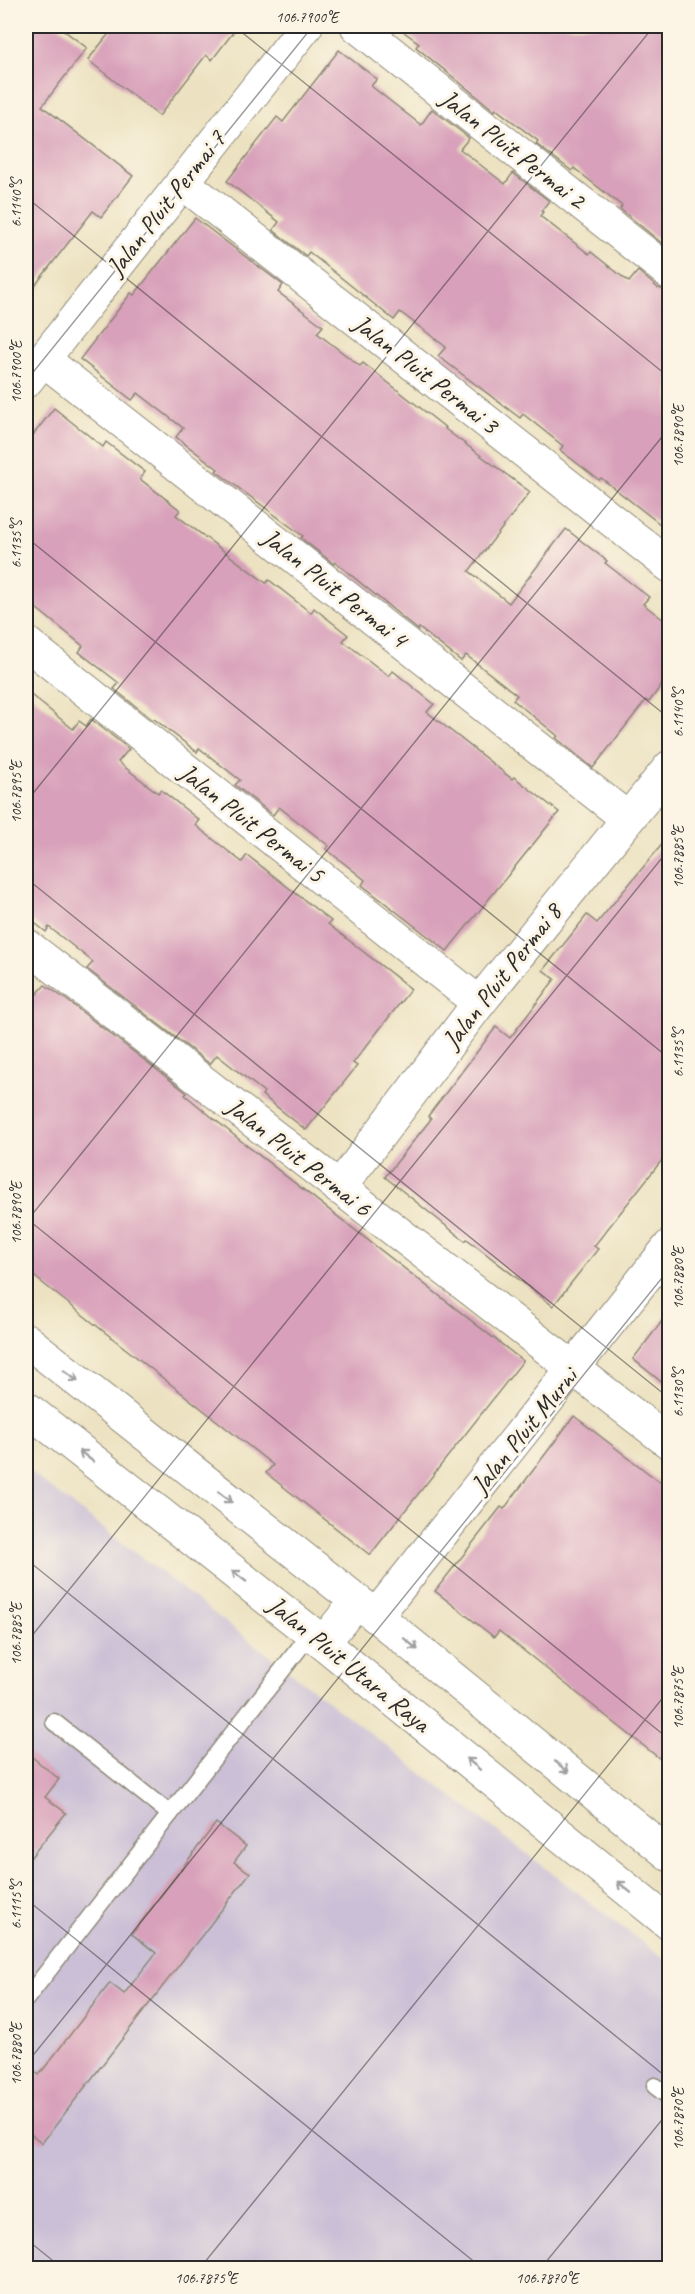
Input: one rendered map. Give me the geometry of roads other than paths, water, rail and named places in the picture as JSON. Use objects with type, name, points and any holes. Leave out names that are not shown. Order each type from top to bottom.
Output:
[{"type":"street","name":"Jalan Pluit Permai 7","points":[[34,370],[306,26]]},
{"type":"street","name":"Jalan Pluit Permai 2","points":[[357,26],[669,273]]},
{"type":"street","name":"Jalan Pluit Permai 3","points":[[182,182],[669,566]]},
{"type":"street","name":"Jalan Pluit Permai 4","points":[[34,370],[627,818]]},
{"type":"street","name":"Jalan Pluit Permai 5","points":[[26,643],[479,1003]]},
{"type":"street","name":"Jalan Pluit Permai 8","points":[[339,1188],[479,1003],[669,767]]},
{"type":"street","name":"Jalan Pluit Permai 6","points":[[26,945],[669,1443]]},
{"type":"street","name":"Jalan Pluit Murni","points":[[317,1638],[366,1608],[574,1369],[669,1246]]},
{"type":"street","name":"Jalan Pluit Utara Raya","points":[[26,1340],[366,1608],[669,1855]]},
{"type":"street","name":"Jalan Pluit Utara Raya","points":[[26,1408],[317,1638],[669,1924]]},
{"type":"lane","points":[[26,1999],[170,1814],[317,1638]]},
{"type":"lane","points":[[54,1722],[170,1814]]},
{"type":"lane","points":[[655,2086],[669,2097]]}]
